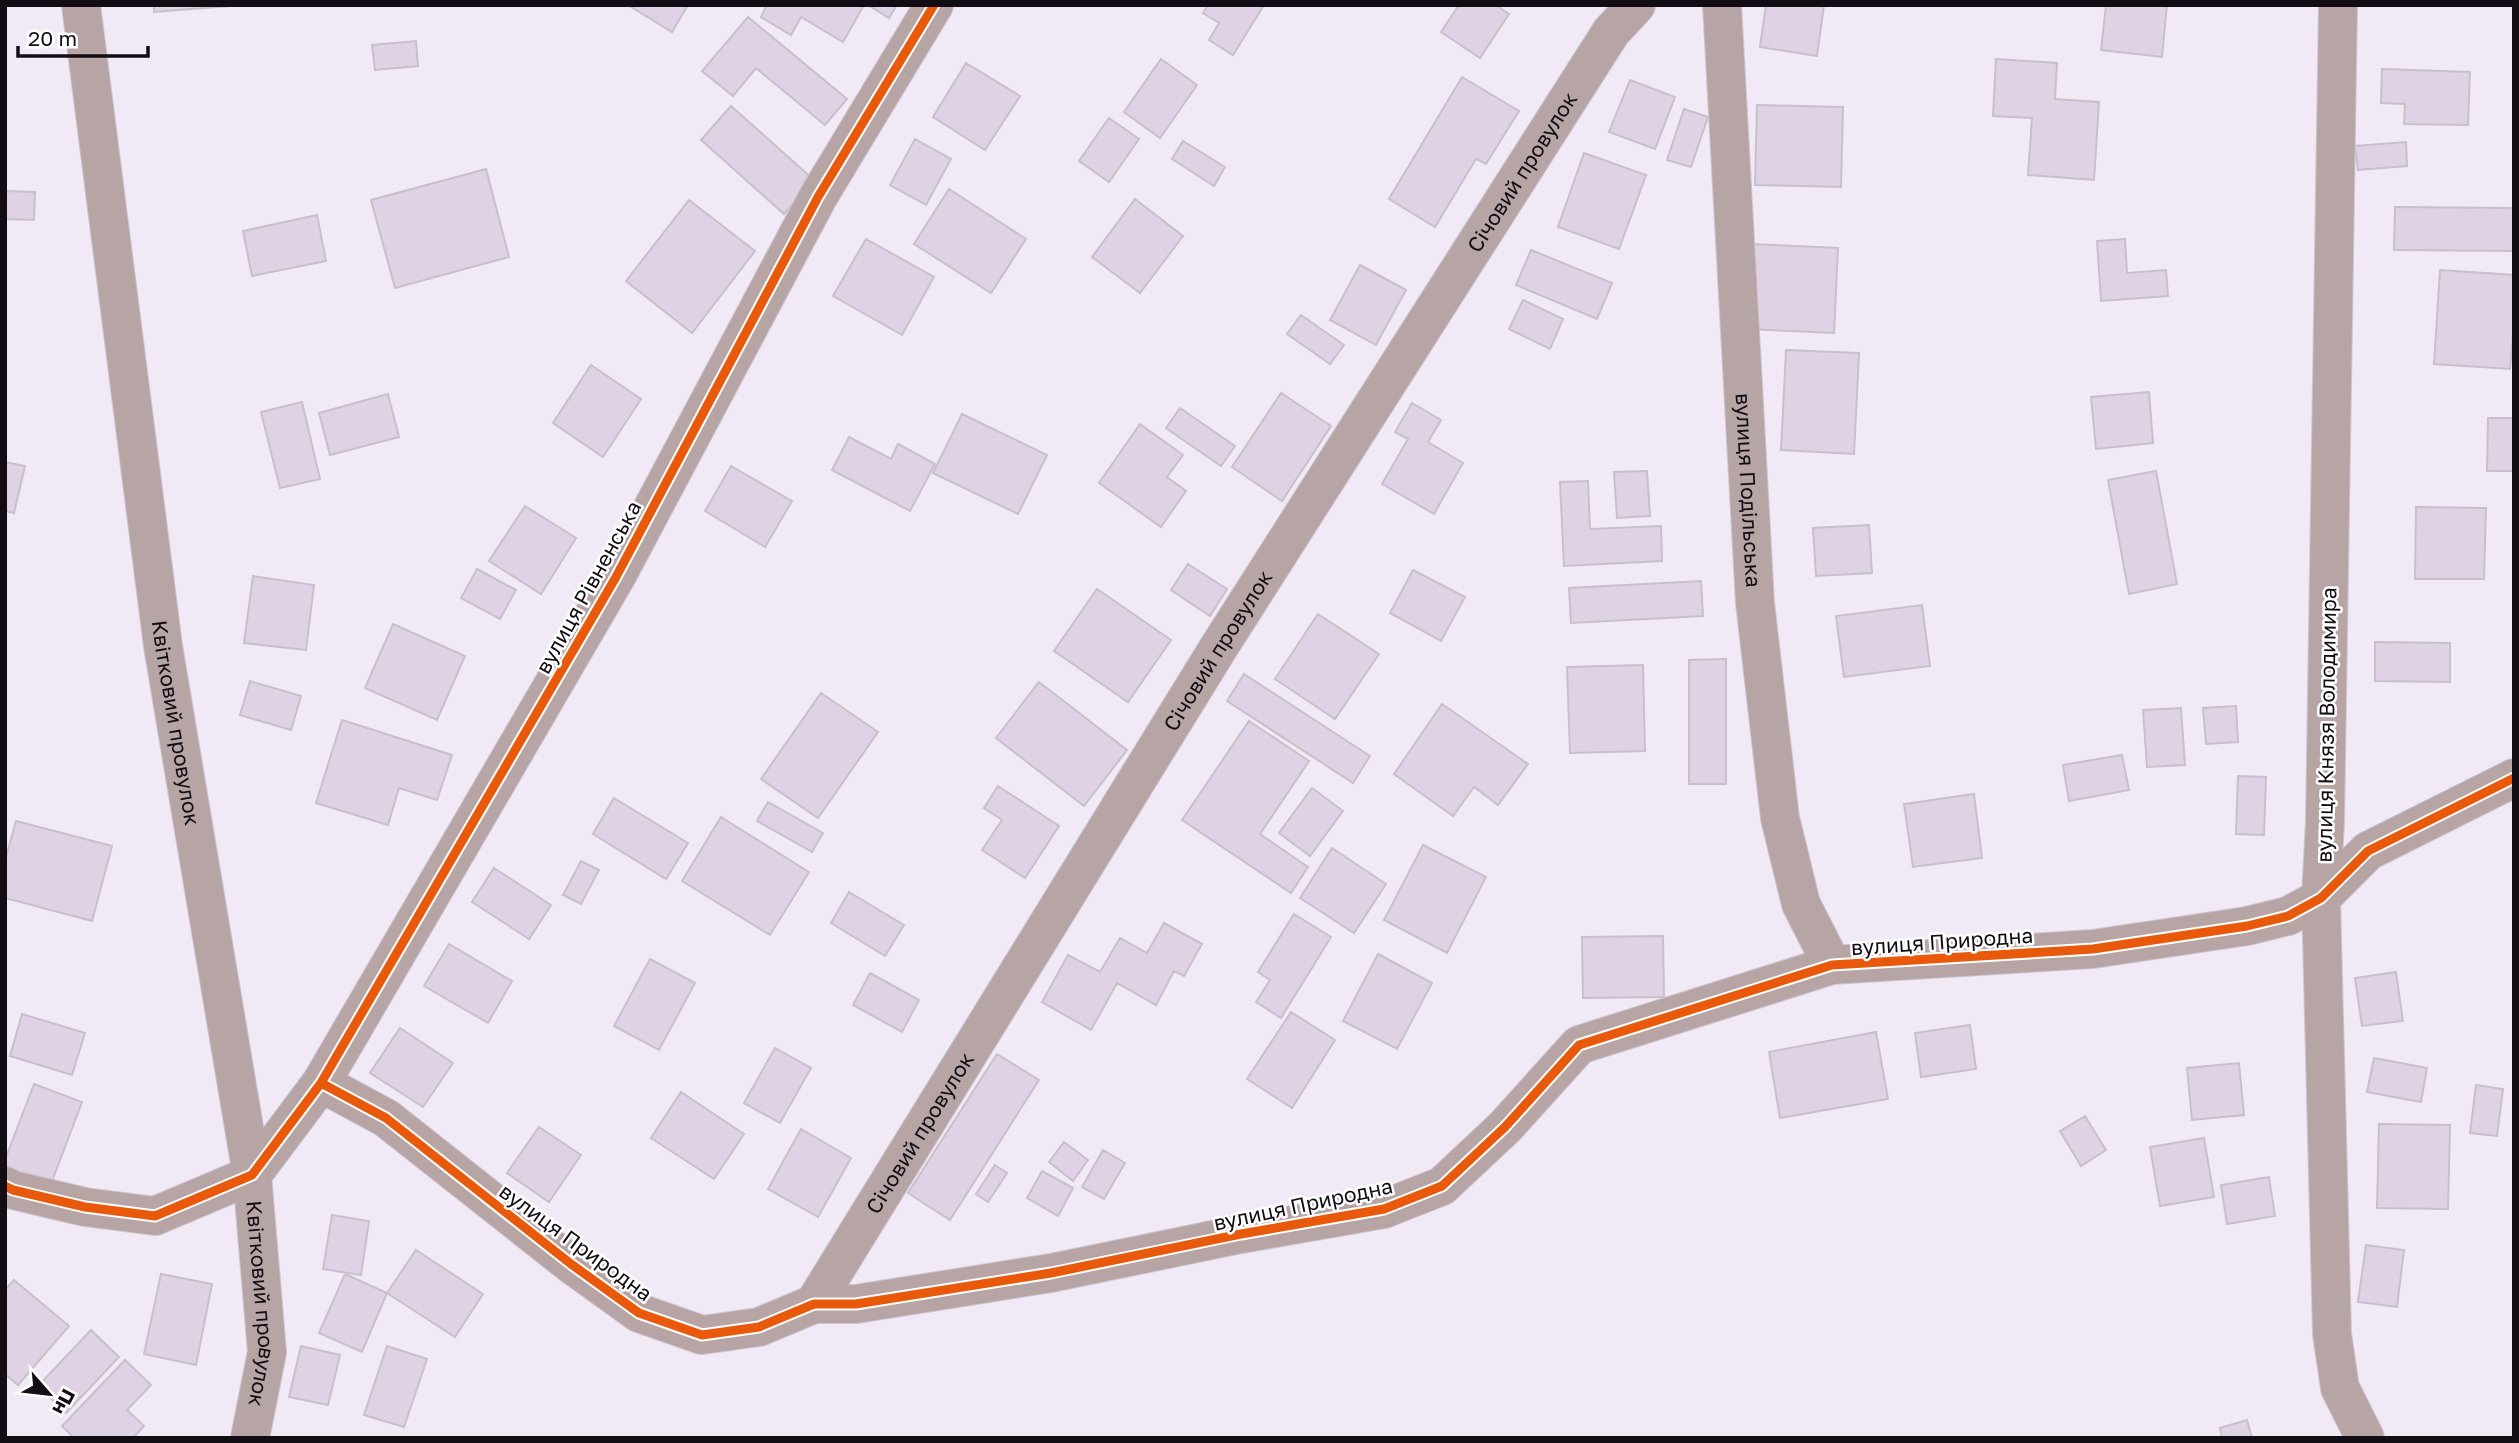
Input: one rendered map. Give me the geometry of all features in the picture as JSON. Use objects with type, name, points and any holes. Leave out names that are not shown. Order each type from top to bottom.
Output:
[{"type":"street","name":"Квітковий провулок","points":[[81,5],[163,646],[253,1175],[267,1352],[250,1438]]},
{"type":"street","name":"вулиця Рівненська","points":[[253,1175],[321,1083],[616,577],[818,197],[934,5]]},
{"type":"street","name":"Січовий провулок","points":[[814,1304],[1232,626],[1611,32],[1636,5]]},
{"type":"street","name":"вулиця Подільська","points":[[1722,5],[1755,603],[1780,818],[1801,904],[1832,965]]},
{"type":"street","name":"вулиця Князя Володимира","points":[[2338,5],[2325,821],[2321,898],[2332,1334],[2340,1388],[2365,1438]]},
{"type":"street","name":"вулиця Природна","points":[[321,1083],[386,1118],[571,1264],[639,1313],[702,1335],[759,1327],[814,1304],[856,1304],[1051,1273],[1241,1234],[1384,1209],[1442,1186],[1505,1127],[1579,1045],[1832,965],[2093,949],[2247,926],[2288,916],[2321,898],[2368,851],[2514,778]]},
{"type":"street","points":[[5,1186],[85,1207],[155,1216],[253,1175]]},
{"type":"building","points":[[154,5],[230,5],[230,6],[154,12]]},
{"type":"building","points":[[628,5],[688,5],[672,32]]},
{"type":"building","points":[[767,5],[864,5],[843,42],[801,17],[791,35],[761,17]]},
{"type":"building","points":[[868,5],[897,5],[889,18]]},
{"type":"building","points":[[1208,5],[1264,5],[1233,55],[1209,40],[1219,23],[1203,13]]},
{"type":"building","points":[[1459,5],[1496,5],[1509,14],[1480,58],[1441,32]]},
{"type":"building","points":[[1766,5],[1824,5],[1817,56],[1760,47]]},
{"type":"building","points":[[2106,5],[2167,5],[2162,57],[2101,50]]},
{"type":"building","points":[[748,17],[847,99],[825,125],[756,68],[733,96],[702,71]]},
{"type":"building","points":[[416,41],[418,66],[375,70],[372,45]]},
{"type":"building","points":[[1161,59],[1197,85],[1160,138],[1124,112]]},
{"type":"building","points":[[1996,59],[2057,63],[2055,99],[2099,102],[2094,180],[2028,175],[2032,118],[1993,116]]},
{"type":"building","points":[[966,63],[1020,96],[985,150],[933,117]]},
{"type":"building","points":[[2382,69],[2470,72],[2468,125],[2404,124],[2405,104],[2381,103]]},
{"type":"building","points":[[1462,77],[1519,111],[1486,164],[1476,159],[1435,227],[1389,199]]},
{"type":"building","points":[[1630,80],[1675,97],[1655,149],[1609,132]]},
{"type":"building","points":[[1757,105],[1843,107],[1841,187],[1755,185]]},
{"type":"building","points":[[731,106],[814,180],[784,214],[701,140]]},
{"type":"building","points":[[1684,109],[1708,117],[1691,167],[1667,160]]},
{"type":"building","points":[[1109,118],[1139,139],[1109,182],[1079,161]]},
{"type":"building","points":[[915,139],[951,159],[926,205],[890,185]]},
{"type":"building","points":[[1183,141],[1225,167],[1214,186],[1172,159]]},
{"type":"building","points":[[2406,142],[2407,166],[2358,170],[2355,146]]},
{"type":"building","points":[[1584,153],[1646,175],[1619,249],[1558,227]]},
{"type":"building","points":[[486,169],[509,257],[395,288],[371,200]]},
{"type":"building","points":[[949,189],[1026,239],[991,293],[914,244]]},
{"type":"building","points":[[5,191],[35,192],[34,220],[5,219]]},
{"type":"building","points":[[1135,199],[1183,236],[1140,293],[1092,257]]},
{"type":"building","points":[[689,200],[755,251],[692,333],[626,281]]},
{"type":"building","points":[[2395,207],[2514,208],[2514,251],[2394,250]]},
{"type":"building","points":[[317,215],[326,261],[252,276],[243,231]]},
{"type":"building","points":[[866,239],[934,277],[902,335],[833,296]]},
{"type":"building","points":[[2125,239],[2127,273],[2166,270],[2168,296],[2101,301],[2097,241]]},
{"type":"building","points":[[1751,244],[1838,248],[1834,333],[1747,329]]},
{"type":"building","points":[[1531,250],[1612,283],[1597,319],[1516,285]]},
{"type":"building","points":[[1360,265],[1406,290],[1376,345],[1330,320]]},
{"type":"building","points":[[2440,270],[2514,275],[2510,369],[2434,364]]},
{"type":"building","points":[[1523,300],[1563,319],[1550,349],[1509,329]]},
{"type":"building","points":[[1301,315],[1344,345],[1330,364],[1287,334]]},
{"type":"building","points":[[1786,350],[1859,353],[1854,454],[1781,450]]},
{"type":"building","points":[[591,365],[641,399],[603,457],[553,423]]},
{"type":"building","points":[[2149,392],[2153,443],[2096,449],[2091,397]]},
{"type":"building","points":[[1281,393],[1331,426],[1282,501],[1232,467]]},
{"type":"building","points":[[388,394],[399,437],[330,455],[319,413]]},
{"type":"building","points":[[302,402],[320,479],[280,488],[261,412]]},
{"type":"building","points":[[1412,403],[1441,420],[1428,442],[1463,463],[1434,514],[1382,484],[1408,439],[1395,432]]},
{"type":"building","points":[[1180,408],[1235,446],[1221,466],[1166,428]]},
{"type":"building","points":[[962,414],[1047,455],[1018,514],[933,473]]},
{"type":"building","points":[[2488,418],[2514,418],[2514,471],[2487,471]]},
{"type":"building","points":[[1140,424],[1183,455],[1167,477],[1186,491],[1161,527],[1099,483]]},
{"type":"building","points":[[849,437],[891,459],[898,444],[935,464],[910,511],[832,470]]},
{"type":"building","points":[[5,462],[25,466],[14,513],[5,511]]},
{"type":"building","points":[[731,466],[792,501],[765,547],[705,511]]},
{"type":"building","points":[[1647,471],[1650,516],[1617,518],[1614,472]]},
{"type":"building","points":[[2156,471],[2177,584],[2129,594],[2108,480]]},
{"type":"building","points":[[1588,481],[1590,529],[1661,526],[1662,561],[1564,566],[1560,482]]},
{"type":"building","points":[[525,506],[576,538],[541,594],[489,561]]},
{"type":"building","points":[[2416,507],[2486,508],[2484,579],[2415,579]]},
{"type":"building","points":[[1869,525],[1872,573],[1816,576],[1813,528]]},
{"type":"building","points":[[1188,564],[1227,589],[1210,616],[1171,590]]},
{"type":"building","points":[[477,569],[516,590],[500,619],[461,598]]},
{"type":"building","points":[[1413,570],[1465,597],[1441,641],[1390,613]]},
{"type":"building","points":[[253,576],[314,585],[306,650],[244,643]]},
{"type":"building","points":[[1701,581],[1703,616],[1571,623],[1569,588]]},
{"type":"building","points":[[1097,589],[1171,640],[1128,702],[1054,651]]},
{"type":"building","points":[[1922,605],[1930,666],[1844,677],[1836,616]]},
{"type":"building","points":[[1318,614],[1379,654],[1335,719],[1275,679]]},
{"type":"building","points":[[393,624],[465,656],[437,720],[365,688]]},
{"type":"building","points":[[2375,642],[2450,643],[2450,682],[2375,681]]},
{"type":"building","points":[[1726,659],[1726,784],[1689,784],[1689,660]]},
{"type":"building","points":[[1643,665],[1645,751],[1570,753],[1567,667]]},
{"type":"building","points":[[1244,674],[1370,756],[1353,783],[1227,701]]},
{"type":"building","points":[[250,681],[301,696],[291,730],[240,715]]},
{"type":"building","points":[[1039,682],[1127,750],[1084,806],[996,738]]},
{"type":"building","points":[[821,693],[878,732],[818,818],[761,779]]},
{"type":"building","points":[[1442,704],[1528,764],[1498,805],[1474,787],[1453,816],[1394,774]]},
{"type":"building","points":[[2236,706],[2238,742],[2206,744],[2203,708]]},
{"type":"building","points":[[2181,708],[2185,765],[2147,767],[2143,710]]},
{"type":"building","points":[[342,720],[452,755],[437,800],[399,788],[388,825],[316,803]]},
{"type":"building","points":[[1249,721],[1309,761],[1260,834],[1308,867],[1291,893],[1182,820]]},
{"type":"building","points":[[2122,755],[2129,790],[2069,801],[2063,765]]},
{"type":"building","points":[[2238,776],[2266,777],[2264,835],[2236,834]]},
{"type":"building","points":[[998,786],[1059,826],[1025,878],[982,850],[1002,820],[984,808]]},
{"type":"building","points":[[1312,788],[1343,811],[1310,856],[1279,833]]},
{"type":"building","points":[[1974,794],[1982,858],[1913,867],[1904,804]]},
{"type":"building","points":[[614,798],[688,843],[666,879],[593,834]]},
{"type":"building","points":[[768,802],[823,833],[812,852],[757,821]]},
{"type":"building","points":[[721,817],[809,872],[770,935],[682,881]]},
{"type":"building","points":[[16,821],[112,846],[92,921],[5,898],[5,861]]},
{"type":"building","points":[[1423,845],[1486,877],[1447,953],[1384,920]]},
{"type":"building","points":[[1332,848],[1386,884],[1354,933],[1300,898]]},
{"type":"building","points":[[581,861],[599,870],[581,904],[563,895]]},
{"type":"building","points":[[494,868],[551,905],[529,939],[472,902]]},
{"type":"building","points":[[849,892],[904,925],[885,956],[831,923]]},
{"type":"building","points":[[1294,914],[1331,937],[1281,1018],[1256,1002],[1270,980],[1258,972]]},
{"type":"building","points":[[1164,923],[1202,944],[1184,976],[1174,971],[1156,1005],[1117,983],[1091,1030],[1042,1002],[1068,955],[1100,972],[1120,938],[1147,953]]},
{"type":"building","points":[[1663,936],[1664,997],[1583,998],[1582,937]]},
{"type":"building","points":[[449,944],[512,981],[488,1023],[424,986]]},
{"type":"building","points":[[1378,954],[1432,983],[1397,1049],[1343,1021]]},
{"type":"building","points":[[650,959],[695,983],[659,1050],[614,1026]]},
{"type":"building","points":[[2396,972],[2403,1021],[2362,1026],[2355,978]]},
{"type":"building","points":[[870,973],[919,1000],[902,1032],[853,1005]]},
{"type":"building","points":[[1291,1012],[1335,1040],[1292,1108],[1247,1079]]},
{"type":"building","points":[[22,1014],[85,1033],[72,1075],[10,1056]]},
{"type":"building","points":[[1970,1025],[1976,1069],[1921,1077],[1915,1033]]},
{"type":"building","points":[[400,1028],[453,1063],[423,1107],[370,1073]]},
{"type":"building","points":[[1876,1032],[1888,1099],[1780,1118],[1769,1052]]},
{"type":"building","points":[[775,1048],[811,1068],[780,1123],[744,1103]]},
{"type":"building","points":[[997,1054],[1039,1080],[950,1220],[908,1193]]},
{"type":"building","points":[[2374,1058],[2427,1068],[2421,1102],[2367,1092]]},
{"type":"building","points":[[2239,1063],[2244,1115],[2192,1120],[2187,1068]]},
{"type":"building","points":[[34,1084],[82,1102],[51,1184],[5,1167],[5,1160]]},
{"type":"building","points":[[2476,1085],[2503,1089],[2497,1136],[2470,1133]]},
{"type":"building","points":[[681,1092],[744,1134],[714,1179],[651,1138]]},
{"type":"building","points":[[2085,1116],[2106,1150],[2081,1166],[2060,1131]]},
{"type":"building","points":[[2379,1124],[2450,1125],[2448,1209],[2377,1208]]},
{"type":"building","points":[[539,1127],[581,1155],[549,1202],[507,1173]]},
{"type":"building","points":[[801,1129],[851,1158],[818,1217],[768,1189]]},
{"type":"building","points":[[2204,1138],[2214,1197],[2160,1206],[2150,1147]]},
{"type":"building","points":[[1064,1142],[1088,1160],[1073,1181],[1049,1162]]},
{"type":"building","points":[[1103,1150],[1125,1163],[1104,1199],[1082,1187]]},
{"type":"building","points":[[995,1165],[1007,1173],[988,1202],[976,1194]]},
{"type":"building","points":[[1042,1171],[1073,1188],[1058,1216],[1027,1198]]},
{"type":"building","points":[[2269,1177],[2275,1216],[2227,1224],[2221,1185]]},
{"type":"building","points":[[332,1215],[369,1221],[361,1275],[323,1269]]},
{"type":"building","points":[[2366,1245],[2404,1250],[2397,1307],[2358,1302]]},
{"type":"building","points":[[416,1250],[483,1294],[455,1337],[387,1293]]},
{"type":"building","points":[[161,1274],[212,1284],[196,1365],[144,1354]]},
{"type":"building","points":[[345,1274],[387,1293],[362,1352],[319,1333]]},
{"type":"building","points":[[14,1280],[69,1326],[18,1385],[5,1374],[5,1290]]},
{"type":"building","points":[[91,1330],[119,1357],[66,1413],[38,1386]]},
{"type":"building","points":[[301,1346],[340,1355],[328,1405],[289,1397]]},
{"type":"building","points":[[387,1346],[427,1359],[404,1427],[364,1415]]},
{"type":"building","points":[[125,1360],[151,1385],[127,1410],[144,1426],[133,1438],[74,1438],[62,1426]]},
{"type":"building","points":[[2247,1420],[2252,1438],[2222,1438],[2220,1428]]},
{"type":"cycle path","points":[[5,1186],[85,1207],[155,1216],[252,1175],[321,1083],[616,577],[818,197],[934,5]]},
{"type":"cycle path","points":[[321,1083],[386,1118],[571,1264],[639,1313],[702,1335],[759,1327],[814,1304],[856,1304],[1051,1273],[1241,1234],[1384,1209],[1442,1186],[1505,1127],[1579,1045],[1832,965],[2093,949],[2247,926],[2288,916],[2321,898],[2368,851],[2514,778]]}]
